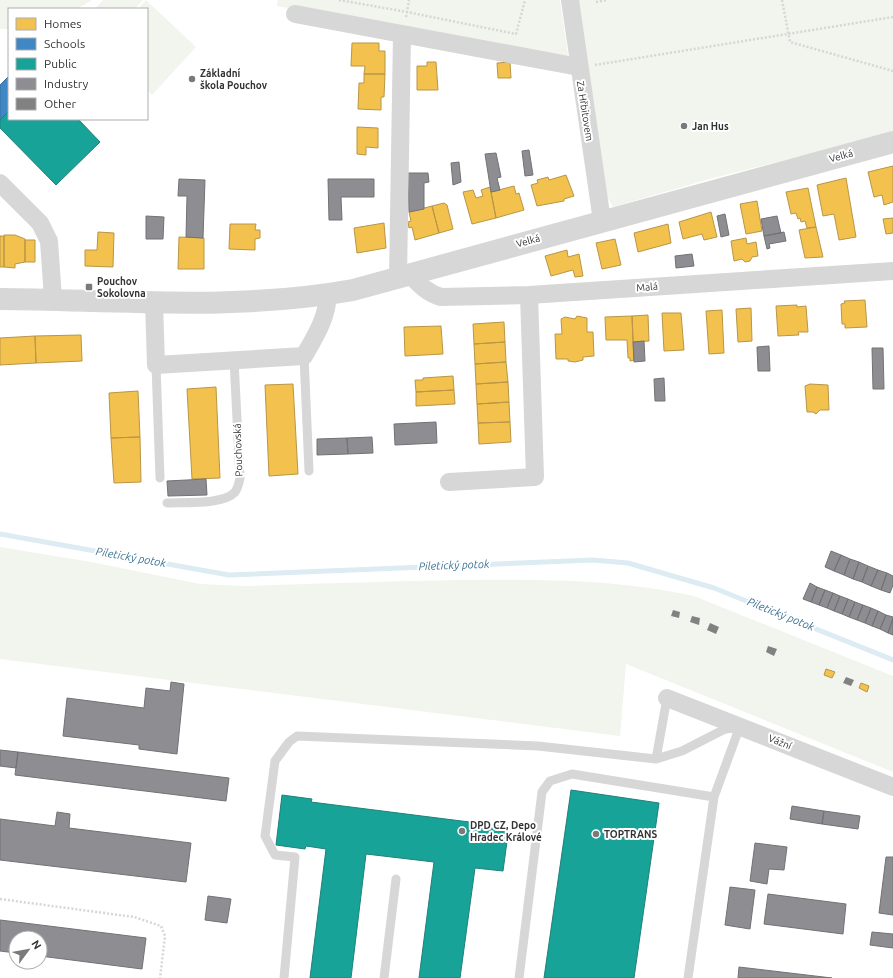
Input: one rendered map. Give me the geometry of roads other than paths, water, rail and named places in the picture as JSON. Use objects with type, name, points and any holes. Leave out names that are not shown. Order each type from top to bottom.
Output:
[{"type":"street","name":"Za Hřbitovem","points":[[570,0],[602,221]]},
{"type":"street","points":[[296,14],[579,67]]},
{"type":"street","points":[[0,299],[232,303],[328,294],[353,290],[404,275],[402,34]]},
{"type":"street","name":"Velká","points":[[404,275],[893,142]]},
{"type":"street","points":[[0,183],[40,223],[49,241],[53,299]]},
{"type":"street","name":"Malá","points":[[404,275],[432,295],[441,297],[529,295],[893,272]]},
{"type":"street","points":[[154,302],[156,365],[304,356],[324,321],[328,307],[328,294]]},
{"type":"street","points":[[449,482],[535,477],[529,295]]},
{"type":"street","name":"Vážní","points":[[667,698],[893,787]]},
{"type":"lane","points":[[304,356],[309,471]]},
{"type":"lane","name":"Pouchovská","points":[[167,503],[219,500],[228,498],[235,492],[238,486],[240,478],[234,360]]},
{"type":"lane","points":[[156,365],[160,478]]},
{"type":"lane","points":[[656,759],[667,698]]},
{"type":"lane","points":[[284,978],[295,857],[275,855],[265,836],[275,761],[285,745],[297,736],[538,746],[656,759],[682,751],[723,730],[740,726]]},
{"type":"lane","points":[[688,978],[714,797],[740,726]]},
{"type":"lane","points":[[519,978],[542,792],[550,781],[572,774],[714,797]]},
{"type":"lane","points":[[384,978],[396,879]]},
{"type":"waterway","name":"Piletický potok","points":[[0,534],[229,575],[593,560],[628,563],[714,588],[893,660]]},
{"type":"place","name":"Základní škola Pouchov","points":[[192,79]]},
{"type":"place","name":"Jan Hus","points":[[684,126]]},
{"type":"place","name":"Pouchov Sokolovna","points":[[89,287]]},
{"type":"place","name":"DPD CZ, Depo Hradec Králové","points":[[462,831]]},
{"type":"place","name":"TOPTRANS","points":[[596,834]]}]
